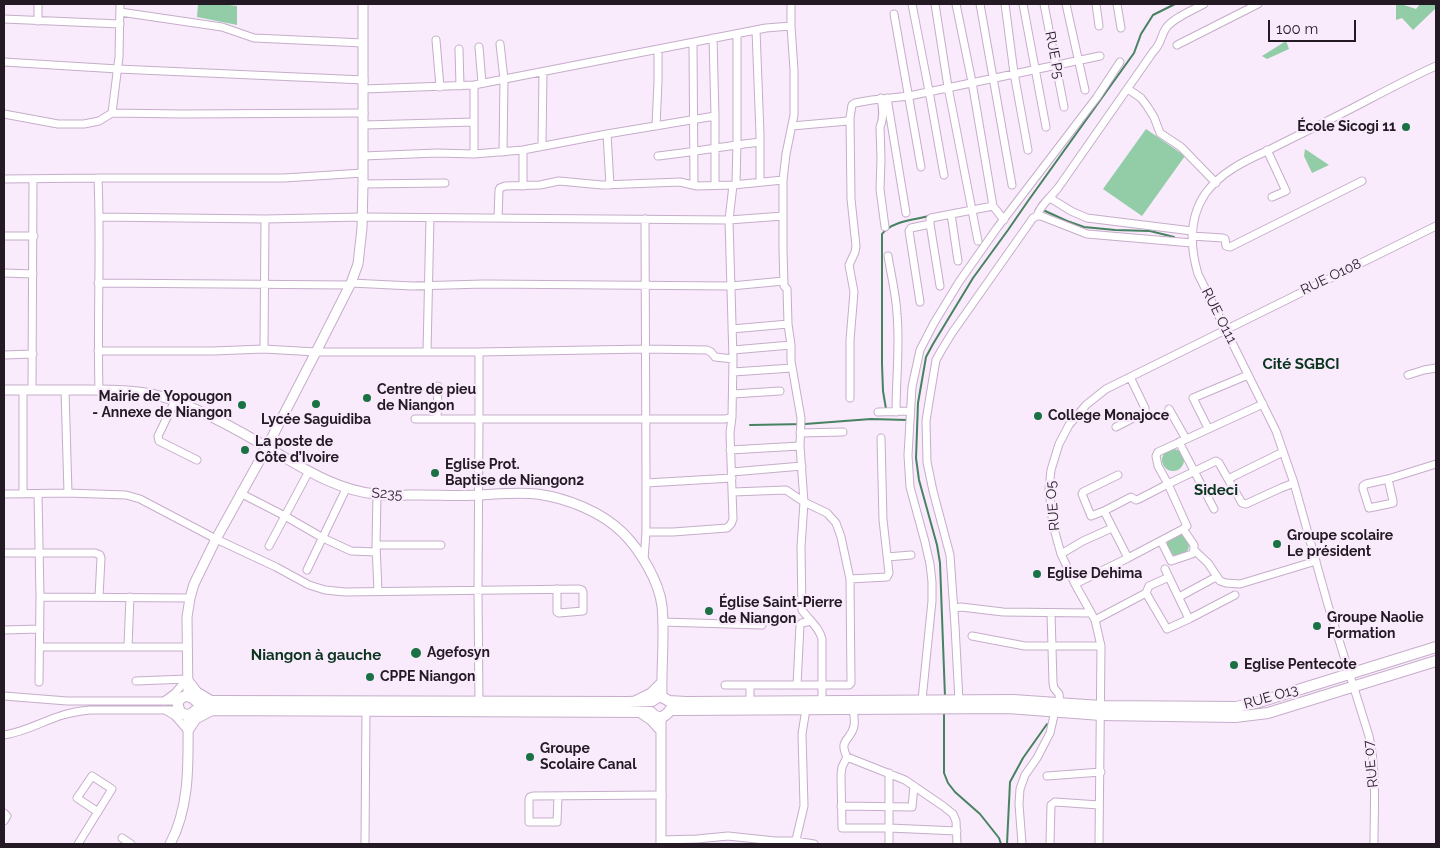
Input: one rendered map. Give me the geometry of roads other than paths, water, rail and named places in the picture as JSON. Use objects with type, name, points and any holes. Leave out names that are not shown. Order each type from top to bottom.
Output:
[{"type":"main road","name":"RUE O13","points":[[1101,711],[1236,707],[1260,702],[1436,647]]},
{"type":"main road","name":"RUE O13","points":[[1101,711],[1202,717],[1259,715],[1436,661]]},
{"type":"main road","points":[[187,705],[479,706],[633,702],[806,709],[822,705],[922,700],[937,704]]},
{"type":"main road","points":[[479,706],[639,712],[661,704],[750,702],[822,705],[853,709],[953,703],[1008,708],[1058,707],[1101,711]]},
{"type":"main road","points":[[661,704],[667,715],[661,718]]},
{"type":"street","points":[[38,4],[38,21]]},
{"type":"street","points":[[112,113],[118,69],[120,4]]},
{"type":"street","points":[[170,844],[180,824],[186,784],[188,731],[187,647],[190,598],[199,572],[316,352],[358,264],[363,184],[363,4]]},
{"type":"street","points":[[791,4],[794,115],[783,180],[784,286],[787,289],[792,368],[801,427],[800,446],[804,502],[800,547],[802,610],[820,631],[822,639],[822,705]]},
{"type":"street","points":[[912,4],[944,175]]},
{"type":"street","points":[[934,4],[978,241]]},
{"type":"street","points":[[956,4],[972,82],[993,206],[1004,220]]},
{"type":"street","points":[[980,4],[1012,185]]},
{"type":"street","points":[[1005,4],[1014,73],[1028,150]]},
{"type":"street","points":[[1023,4],[1046,127]]},
{"type":"street","name":"RUE P5","points":[[1044,4],[1064,107]]},
{"type":"street","points":[[1066,4],[1085,90]]},
{"type":"street","points":[[1096,4],[1099,26]]},
{"type":"street","points":[[1117,4],[1121,28]]},
{"type":"street","points":[[1037,216],[1039,208],[1050,198],[1153,52],[1160,45],[1166,27],[1204,4]]},
{"type":"street","points":[[1177,45],[1258,4]]},
{"type":"street","points":[[120,12],[222,27],[254,38],[364,43]]},
{"type":"street","points":[[894,14],[921,167]]},
{"type":"street","points":[[4,19],[120,24]]},
{"type":"street","points":[[4,62],[364,85],[440,87],[474,85],[775,26],[791,26]]},
{"type":"street","points":[[756,30],[760,182]]},
{"type":"street","points":[[646,532],[727,528],[733,519],[730,433],[733,394],[733,350],[729,220],[737,145],[737,34]]},
{"type":"street","points":[[713,38],[714,185]]},
{"type":"street","points":[[436,40],[440,87]]},
{"type":"street","points":[[693,42],[694,185]]},
{"type":"street","points":[[500,44],[504,79],[503,152]]},
{"type":"street","points":[[479,47],[482,83]]},
{"type":"street","points":[[459,49],[460,86]]},
{"type":"street","points":[[656,126],[658,49]]},
{"type":"street","points":[[850,398],[850,340],[854,292],[849,265],[856,246],[851,199],[850,118],[852,105],[884,98],[908,96],[1035,68],[1100,56]]},
{"type":"street","points":[[922,700],[932,601],[932,582],[926,549],[910,487],[908,455],[912,387],[920,350],[934,323],[960,282],[1004,220],[1075,128],[1120,62]]},
{"type":"street","name":"RUE O111","points":[[1353,687],[1294,483],[1276,431],[1198,274],[1194,262],[1193,225],[1205,194],[1228,171],[1436,66]]},
{"type":"street","points":[[542,145],[543,72]]},
{"type":"street","points":[[474,85],[474,154]]},
{"type":"street","points":[[1128,88],[1141,98],[1147,106],[1154,116],[1160,133],[1182,146],[1216,183]]},
{"type":"street","points":[[884,98],[906,213]]},
{"type":"street","points":[[884,98],[880,127],[880,189],[885,227]]},
{"type":"street","points":[[4,114],[58,124],[84,124],[99,121],[112,113],[364,113]]},
{"type":"street","points":[[363,156],[437,153],[474,154],[523,150],[542,145],[715,116]]},
{"type":"street","points":[[792,126],[843,122],[848,121],[850,118]]},
{"type":"street","points":[[364,125],[474,122]]},
{"type":"street","points":[[606,134],[610,185]]},
{"type":"street","points":[[658,156],[760,142]]},
{"type":"street","points":[[523,150],[523,186]]},
{"type":"street","points":[[1267,150],[1286,191],[1272,197]]},
{"type":"street","points":[[4,179],[284,178],[363,173]]},
{"type":"street","points":[[98,178],[99,390]]},
{"type":"street","points":[[23,494],[28,390],[33,354],[33,179]]},
{"type":"street","points":[[498,218],[500,188],[540,185],[558,181],[610,185],[680,182],[694,185],[714,185],[783,180]]},
{"type":"street","points":[[953,703],[954,608],[950,555],[927,462],[926,420],[934,368],[936,360],[952,333],[1033,218],[1042,216],[1086,234],[1223,238],[1225,239],[1226,246],[1230,247],[1362,181]]},
{"type":"street","points":[[363,184],[445,182]]},
{"type":"street","points":[[1050,198],[1087,218],[1192,237]]},
{"type":"street","points":[[940,286],[930,219],[993,206]]},
{"type":"street","points":[[951,214],[958,261]]},
{"type":"street","points":[[99,217],[729,220],[784,216]]},
{"type":"street","points":[[427,352],[430,218]]},
{"type":"street","points":[[264,349],[265,219]]},
{"type":"street","points":[[644,560],[646,532],[645,219]]},
{"type":"street","points":[[920,302],[909,231],[911,228],[930,224]]},
{"type":"street","name":"RUE O108","points":[[1226,329],[1436,226]]},
{"type":"street","points":[[4,236],[34,236]]},
{"type":"street","points":[[888,256],[898,316],[896,412]]},
{"type":"street","points":[[4,273],[33,274]]},
{"type":"street","points":[[98,283],[350,284],[395,286],[646,284],[731,286],[784,281]]},
{"type":"street","points":[[732,328],[788,324]]},
{"type":"street","name":"RUE O5","points":[[1099,844],[1101,646],[1093,616],[1061,554],[1053,525],[1050,489],[1051,470],[1059,444],[1069,425],[1086,405],[1106,389],[1226,329]]},
{"type":"street","points":[[733,350],[791,345]]},
{"type":"street","points":[[98,350],[204,351],[264,349],[316,352],[479,352],[646,349],[707,350],[715,357],[733,359]]},
{"type":"street","points":[[479,352],[479,706]]},
{"type":"street","points":[[4,355],[33,354]]},
{"type":"street","points":[[733,372],[792,368]]},
{"type":"street","points":[[1408,375],[1436,368]]},
{"type":"street","points":[[1208,428],[1193,398],[1248,375]]},
{"type":"street","points":[[1116,427],[1145,412],[1130,377]]},
{"type":"street","points":[[437,419],[438,386]]},
{"type":"street","name":"S235","points":[[4,390],[99,390],[148,393],[174,401],[346,489],[377,495],[538,494],[575,504],[607,520],[624,534],[644,560],[651,573],[661,604],[661,704]]},
{"type":"street","points":[[64,390],[68,493]]},
{"type":"street","points":[[733,394],[780,391]]},
{"type":"street","points":[[174,401],[158,438],[159,441],[197,460]]},
{"type":"street","points":[[1075,584],[1187,526],[1158,466],[1156,456],[1158,452],[1263,404]]},
{"type":"street","points":[[1170,409],[1194,471],[1214,509]]},
{"type":"street","points":[[878,412],[910,412]]},
{"type":"street","points":[[415,419],[601,420],[646,418],[726,419],[732,417]]},
{"type":"street","points":[[801,427],[842,432]]},
{"type":"street","points":[[850,579],[887,577],[889,573],[883,520],[881,438]]},
{"type":"street","points":[[730,450],[800,446]]},
{"type":"street","points":[[1228,479],[1283,452]]},
{"type":"street","points":[[1118,475],[1083,492],[1091,516],[1132,497],[1136,500],[1139,499],[1218,461],[1242,503],[1246,504],[1294,483]]},
{"type":"street","points":[[1388,479],[1393,502],[1369,508],[1363,489],[1363,486],[1366,484],[1436,464]]},
{"type":"street","points":[[646,483],[802,466]]},
{"type":"street","points":[[269,546],[309,471]]},
{"type":"street","points":[[307,570],[346,489]]},
{"type":"street","points":[[725,685],[851,684],[850,579],[836,523],[826,513],[786,490],[732,492]]},
{"type":"street","points":[[4,494],[68,493],[126,495],[140,499],[216,539],[318,588],[345,592],[557,589],[582,590],[583,612],[557,612],[557,589]]},
{"type":"street","points":[[240,493],[351,551],[441,545]]},
{"type":"street","points":[[38,494],[40,597],[38,682]]},
{"type":"street","points":[[377,495],[376,548],[378,591]]},
{"type":"street","points":[[1104,511],[1128,558]]},
{"type":"street","points":[[1061,554],[1083,541],[1112,528]]},
{"type":"street","points":[[1183,528],[1194,546],[1194,550],[1208,563],[1216,577],[1226,583],[1240,584],[1316,561]]},
{"type":"street","points":[[1161,541],[1171,561],[1192,554],[1194,550]]},
{"type":"street","points":[[4,553],[100,554],[99,597]]},
{"type":"street","points":[[887,557],[911,555]]},
{"type":"street","points":[[1165,568],[1189,620]]},
{"type":"street","points":[[954,608],[1093,616],[1146,592],[1149,586],[1169,577]]},
{"type":"street","points":[[1178,597],[1216,577]]},
{"type":"street","points":[[1146,592],[1166,629],[1189,620],[1236,596]]},
{"type":"street","points":[[40,597],[190,598]]},
{"type":"street","points":[[128,646],[130,597]]},
{"type":"street","points":[[1022,844],[1019,804],[1020,789],[1025,775],[1050,734],[1058,707],[1059,694],[1053,686],[1051,613]]},
{"type":"street","points":[[797,685],[800,625],[811,621]]},
{"type":"street","points":[[662,622],[762,625]]},
{"type":"street","points":[[4,630],[40,629]]},
{"type":"street","points":[[972,636],[1025,646],[1101,646]]},
{"type":"street","points":[[40,647],[187,647]]},
{"type":"street","points":[[136,680],[187,679]]},
{"type":"street","points":[[163,701],[179,690],[187,679]]},
{"type":"street","points":[[187,679],[212,706],[196,719],[188,731]]},
{"type":"street","points":[[633,702],[651,693],[661,683]]},
{"type":"street","points":[[750,686],[750,702]]},
{"type":"street","name":"RUE 07","points":[[1353,687],[1369,736],[1372,753],[1374,772],[1374,844]]},
{"type":"street","points":[[4,696],[54,700],[163,701],[187,705]]},
{"type":"street","points":[[90,701],[90,710]]},
{"type":"street","points":[[4,735],[18,732],[62,715],[90,710],[165,710],[187,705]]},
{"type":"street","points":[[365,844],[366,706]]},
{"type":"street","points":[[795,843],[804,806],[802,734],[806,709]]},
{"type":"street","points":[[853,709],[854,728],[843,745],[843,750],[847,757],[889,773],[914,786],[953,814],[956,821],[957,844]]},
{"type":"street","points":[[165,710],[174,716],[188,731]]},
{"type":"street","points":[[639,712],[651,720],[661,731]]},
{"type":"street","points":[[661,718],[661,842],[728,836],[814,844]]},
{"type":"street","points":[[847,757],[842,767],[842,828],[957,831]]},
{"type":"street","points":[[1047,776],[1101,772]]},
{"type":"street","points":[[889,773],[889,844]]},
{"type":"street","points":[[78,844],[98,812],[112,789],[92,776],[77,798],[98,812]]},
{"type":"street","points":[[841,806],[912,807],[914,786]]},
{"type":"street","points":[[558,796],[557,822],[529,822],[530,797],[558,796],[662,795]]},
{"type":"street","points":[[1050,844],[1051,806],[1053,803],[1100,805]]},
{"type":"street","points":[[4,813],[7,816],[4,821]]},
{"type":"street","points":[[122,838],[131,844]]},
{"type":"waterway","points":[[945,697],[940,563],[937,545],[919,480],[916,458],[918,403],[926,357],[973,278],[1134,53],[1141,34],[1153,15],[1175,4]]},
{"type":"waterway","points":[[1043,210],[1084,227],[1150,231],[1174,237]]},
{"type":"waterway","points":[[886,409],[882,364],[882,234],[891,226],[929,216]]},
{"type":"waterway","points":[[750,425],[805,424],[871,419],[907,420]]},
{"type":"waterway","points":[[944,711],[944,773],[948,783],[955,792],[980,814],[999,838],[1001,844]]},
{"type":"waterway","points":[[1007,844],[1010,782],[1023,758],[1047,724]]},
{"type":"place","name":"École Sicogi 11","points":[[1406,127]]},
{"type":"place","name":"Centre de pieu de Niangon","points":[[367,398]]},
{"type":"place","name":"Lycée Saguidiba","points":[[316,404]]},
{"type":"place","name":"Mairie de Yopougon - Annexe de Niangon","points":[[242,405]]},
{"type":"place","name":"College Monajoce","points":[[1038,416]]},
{"type":"place","name":"La poste de Côte d’Ivoire","points":[[245,450]]},
{"type":"place","name":"Eglise Prot. Baptise de Niangon2","points":[[435,473]]},
{"type":"place","name":"Groupe scolaire Le président","points":[[1277,544]]},
{"type":"place","name":"Eglise Dehima","points":[[1037,574]]},
{"type":"place","name":"Église Saint-Pierre de Niangon","points":[[709,611]]},
{"type":"place","name":"Groupe Naolie Formation","points":[[1317,626]]},
{"type":"place","name":"Agefosyn","points":[[416,653]]},
{"type":"place","name":"Eglise Pentecote","points":[[1234,665]]},
{"type":"place","name":"CPPE Niangon","points":[[370,677]]},
{"type":"place","name":"Groupe Scolaire Canal","points":[[530,757]]},
{"type":"district","name":"Cité SGBCI","points":[[1301,364]]},
{"type":"district","name":"Sideci","points":[[1216,490]]},
{"type":"district","name":"Niangon à gauche","points":[[316,655]]}]
